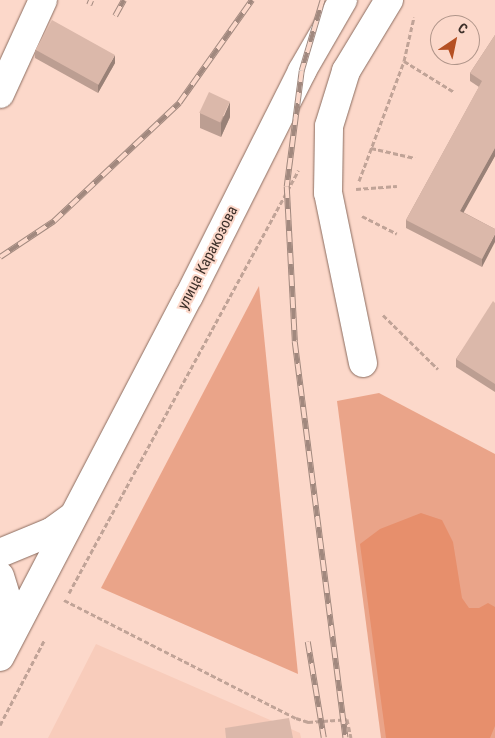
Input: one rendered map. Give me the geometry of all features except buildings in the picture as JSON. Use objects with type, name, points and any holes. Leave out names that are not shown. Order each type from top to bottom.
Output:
[{"type":"main road","points":[[0,94],[43,0]]},
{"type":"main road","name":"улица Каракозова","points":[[3,651],[189,296],[302,72],[344,0]]},
{"type":"main road","points":[[363,363],[332,220],[328,193],[332,117],[346,71],[389,0]]},
{"type":"main road","name":"улица Каракозова","points":[[0,553],[51,532],[74,516]]},
{"type":"main road","name":"улица Каракозова","points":[[0,576],[8,603],[3,651]]},
{"type":"path","points":[[357,198],[356,189],[370,148],[404,61],[416,9]]},
{"type":"path","points":[[404,61],[454,92]]},
{"type":"path","points":[[370,148],[415,158]]},
{"type":"path","points":[[303,164],[288,187],[254,257],[63,602],[296,718],[308,722],[346,719],[352,738]]},
{"type":"path","points":[[328,193],[397,186]]},
{"type":"path","points":[[332,220],[358,214],[398,234]]},
{"type":"path","points":[[349,295],[370,301],[438,369]]},
{"type":"path","points":[[0,725],[45,638]]},
{"type":"shaded area","points":[[259,286],[298,674],[101,588]]},
{"type":"shaded area","points":[[379,393],[495,454],[495,738],[381,738],[337,401]]},
{"type":"shaded area","points":[[421,513],[442,520],[453,542],[462,598],[469,608],[479,608],[488,603],[495,607],[495,726],[490,738],[386,738],[360,544],[380,529]]},
{"type":"shaded area","points":[[96,644],[300,733],[301,738],[48,738]]},
{"type":"railway","points":[[89,5],[91,0]]},
{"type":"railway","points":[[115,16],[124,0]]},
{"type":"railway","points":[[0,257],[54,221],[179,103],[252,0]]},
{"type":"railway","points":[[323,0],[302,71],[287,187],[295,342],[346,738]]},
{"type":"railway","points":[[308,642],[324,738]]}]
